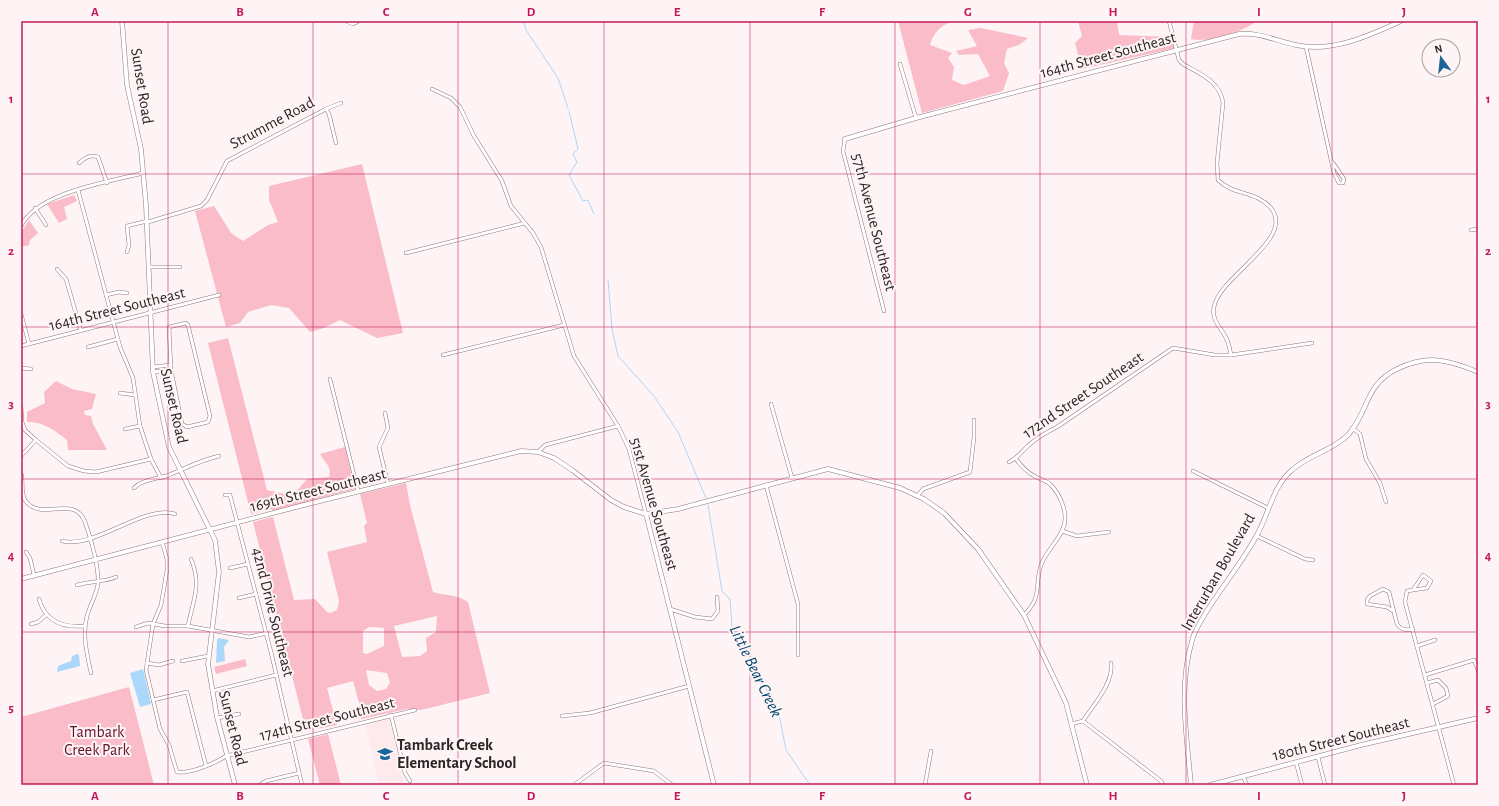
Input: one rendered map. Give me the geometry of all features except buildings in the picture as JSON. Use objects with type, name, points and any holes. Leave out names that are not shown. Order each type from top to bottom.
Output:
[{"type":"street","name":"Sunset Road","points":[[122,21],[127,85],[141,149],[148,221],[153,372],[169,447],[215,540],[219,572],[208,656],[211,692],[226,756],[235,785]]},
{"type":"street","points":[[346,21],[353,24],[359,21]]},
{"type":"street","points":[[1169,21],[1179,60],[1182,64],[1217,86],[1222,94],[1223,103],[1217,162],[1218,180],[1228,189],[1256,196],[1272,210],[1276,220],[1276,231],[1270,241],[1225,286],[1215,302],[1214,319],[1228,340],[1231,355],[1312,343]]},
{"type":"street","name":"164th Street Southeast","points":[[845,139],[916,118],[1239,34],[1252,33],[1306,47],[1320,48],[1335,46],[1401,21]]},
{"type":"street","points":[[1306,47],[1336,180],[1339,183],[1343,183],[1343,174],[1333,163]]},
{"type":"street","points":[[900,64],[916,118]]},
{"type":"street","name":"51st Avenue Southeast","points":[[432,90],[446,95],[456,103],[476,140],[502,181],[511,206],[533,233],[546,261],[574,356],[618,426],[629,449],[714,785]]},
{"type":"street","name":"Strumme Road","points":[[128,252],[129,245],[127,226],[201,206],[207,200],[227,162],[326,109],[341,103]]},
{"type":"street","points":[[326,109],[329,114],[336,143]]},
{"type":"street","name":"57th Avenue Southeast","points":[[845,139],[843,151],[884,311]]},
{"type":"street","points":[[79,163],[84,159],[94,156],[98,157],[107,183]]},
{"type":"street","points":[[21,226],[22,221],[35,208],[54,197],[143,173]]},
{"type":"street","points":[[78,190],[118,339],[134,378],[140,426],[151,459],[161,478]]},
{"type":"street","points":[[35,208],[46,225]]},
{"type":"street","points":[[406,253],[525,223]]},
{"type":"street","points":[[1471,230],[1478,229]]},
{"type":"street","points":[[149,267],[180,267]]},
{"type":"street","points":[[57,269],[66,279],[81,331]]},
{"type":"street","points":[[106,295],[119,292],[126,293]]},
{"type":"street","name":"164th Street Southeast","points":[[21,346],[219,295]]},
{"type":"street","points":[[21,314],[23,328],[29,344]]},
{"type":"street","points":[[186,323],[188,325],[206,394],[209,420],[187,427],[184,426],[171,370],[170,327],[186,323]]},
{"type":"street","points":[[443,355],[564,325]]},
{"type":"street","points":[[88,347],[118,339]]},
{"type":"street","name":"172nd Street Southeast","points":[[1009,462],[1016,459],[1025,451],[1026,447],[1046,432],[1057,427],[1173,348],[1215,355],[1231,355]]},
{"type":"street","name":"Interurban Boulevard","points":[[1191,785],[1187,740],[1185,670],[1191,643],[1194,634],[1208,609],[1256,536],[1268,508],[1282,482],[1291,470],[1337,443],[1352,428],[1369,394],[1378,381],[1398,368],[1416,361],[1447,360],[1478,372]]},
{"type":"street","points":[[153,367],[171,365]]},
{"type":"street","points":[[21,368],[31,369]]},
{"type":"street","points":[[153,372],[171,370]]},
{"type":"street","points":[[330,379],[358,491]]},
{"type":"street","points":[[120,393],[135,395]]},
{"type":"street","points":[[771,404],[792,478]]},
{"type":"street","points":[[21,406],[23,426],[36,440],[68,466],[84,471],[106,471],[151,459]]},
{"type":"street","points":[[385,413],[388,428],[379,447],[388,484]]},
{"type":"street","points":[[918,495],[923,489],[970,472],[974,437],[974,420]]},
{"type":"street","points":[[125,429],[140,426]]},
{"type":"street","name":"169th Street Southeast","points":[[21,579],[358,491],[516,452],[538,452],[545,445],[618,426]]},
{"type":"street","points":[[1352,428],[1360,434],[1366,459],[1380,483],[1386,502]]},
{"type":"street","points":[[21,456],[36,440]]},
{"type":"street","points":[[538,452],[564,464],[611,500],[624,507],[646,514],[667,512],[828,469],[895,487],[918,495],[944,513],[978,549],[1024,615],[1064,698],[1087,785]]},
{"type":"street","points":[[134,488],[139,483],[161,478],[199,461],[219,456]]},
{"type":"street","points":[[1016,459],[1022,466],[1035,476],[1049,483],[1061,498],[1065,518],[1062,531],[1044,558],[1039,573],[1037,600],[1024,615]]},
{"type":"street","points":[[1193,471],[1268,508]]},
{"type":"street","points":[[21,474],[23,494],[30,505],[36,509],[44,510],[64,507],[73,509],[79,512],[83,518],[95,559],[98,580],[96,592],[85,626],[86,650],[91,673]]},
{"type":"street","points":[[766,485],[798,604],[798,655]]},
{"type":"street","name":"42nd Drive Southeast","points":[[225,495],[230,495],[267,633],[302,785]]},
{"type":"street","points":[[62,541],[70,543],[109,533],[134,520],[168,512],[175,514]]},
{"type":"street","points":[[1062,531],[1077,536],[1109,532]]},
{"type":"street","points":[[1256,536],[1305,559],[1313,560]]},
{"type":"street","points":[[162,542],[167,559],[167,570],[161,605],[153,624],[146,670],[153,700],[187,692],[206,766]]},
{"type":"street","points":[[26,552],[30,558],[34,575]]},
{"type":"street","points":[[188,626],[193,610],[197,578],[191,559]]},
{"type":"street","points":[[230,568],[248,564]]},
{"type":"street","points":[[1413,590],[1423,575],[1428,577],[1430,585],[1427,588],[1407,591],[1405,602],[1454,785]]},
{"type":"street","points":[[78,585],[98,580],[110,580],[116,577]]},
{"type":"street","points":[[1393,611],[1387,607],[1367,604],[1367,600],[1370,596],[1383,589],[1389,592],[1393,611],[1400,628],[1407,630],[1413,629]]},
{"type":"street","points":[[239,598],[256,594]]},
{"type":"street","points":[[670,609],[695,617],[712,618],[718,611],[716,597]]},
{"type":"street","points":[[39,599],[46,616],[66,624],[85,626]]},
{"type":"street","points":[[30,624],[38,622],[46,616]]},
{"type":"street","points":[[136,627],[142,624],[188,626],[249,637],[267,633]]},
{"type":"street","points":[[1417,646],[1435,640]]},
{"type":"street","points":[[182,661],[208,656]]},
{"type":"street","points":[[1425,675],[1474,660],[1478,670]]},
{"type":"street","points":[[147,663],[159,665],[172,661]]},
{"type":"street","points":[[1071,724],[1083,721],[1108,680],[1112,670],[1110,663]]},
{"type":"street","points":[[211,692],[276,674]]},
{"type":"street","points":[[1427,683],[1438,680],[1446,688],[1448,696],[1433,704]]},
{"type":"street","points":[[562,716],[590,713],[689,686]]},
{"type":"street","name":"174th Street Southeast","points":[[153,700],[160,729],[169,745],[177,772],[182,773],[206,766],[226,756],[415,710]]},
{"type":"street","points":[[217,718],[239,714]]},
{"type":"street","points":[[391,716],[405,773],[410,781]]},
{"type":"street","name":"180th Street Southeast","points":[[1210,785],[1296,762],[1478,718]]},
{"type":"street","points":[[1083,721],[1161,781],[1163,785]]},
{"type":"street","points":[[925,785],[931,751]]},
{"type":"street","points":[[1318,757],[1325,785]]},
{"type":"street","points":[[1296,762],[1302,785]]},
{"type":"street","points":[[574,785],[604,763],[654,771],[672,785]]},
{"type":"street","points":[[261,784],[299,773]]},
{"type":"street","points":[[1243,776],[1247,785]]},
{"type":"street","points":[[577,782],[580,785]]},
{"type":"shaded area","name":"Tambark Creek Elementary School","points":[[389,719],[404,785],[379,785],[365,724]]},
{"type":"green space","points":[[898,21],[953,21],[938,30],[930,45],[952,53],[948,58],[954,67],[952,80],[964,85],[990,76],[978,54],[959,55],[956,51],[977,46],[968,30],[981,28],[1028,38],[1019,45],[1007,49],[1004,63],[1009,73],[1003,91],[922,113]]},
{"type":"green space","points":[[1078,21],[1117,21],[1119,35],[1171,37],[1175,48],[1082,69],[1075,43],[1082,36]]},
{"type":"green space","points":[[1194,21],[1257,21],[1235,33],[1226,36],[1199,40],[1191,39]]},
{"type":"green space","points":[[362,164],[403,333],[377,338],[340,320],[324,328],[310,332],[289,308],[271,305],[248,312],[240,323],[226,327],[195,211],[214,206],[231,233],[243,241],[268,225],[278,222],[269,200],[269,186]]},
{"type":"green space","points":[[74,195],[77,201],[64,207],[67,219],[59,223],[47,204]]},
{"type":"green space","points":[[29,220],[38,233],[30,240],[29,245],[21,247],[21,233]]},
{"type":"green space","points":[[228,338],[267,490],[285,494],[295,493],[307,479],[329,477],[329,467],[320,454],[345,447],[355,489],[273,511],[271,509],[251,514],[208,343]]},
{"type":"green space","points":[[56,381],[72,389],[96,394],[92,409],[84,411],[85,415],[91,416],[93,424],[107,450],[68,450],[67,440],[58,433],[38,423],[27,422],[27,412],[45,403],[44,392]]},
{"type":"green space","points":[[406,483],[410,505],[433,592],[456,596],[468,602],[490,693],[421,710],[407,709],[361,719],[361,710],[353,681],[327,688],[337,725],[306,731],[253,522],[273,517],[294,600],[315,599],[327,612],[330,613],[337,610],[339,601],[327,552],[367,542],[364,526],[367,523],[360,494]],"holes":[[[437,616],[436,632],[426,638],[427,651],[420,656],[402,657],[394,626]],[[369,627],[384,628],[384,646],[367,654],[363,653],[363,631]],[[366,670],[387,673],[390,683],[386,689],[377,691],[369,685]]]},
{"type":"green space","points":[[245,659],[247,666],[216,674],[214,667]]},
{"type":"green space","name":"Tambark Creek Park","points":[[129,687],[154,785],[21,785],[21,717]]},
{"type":"green space","points":[[328,734],[341,785],[320,785],[308,739]]},
{"type":"water","points":[[219,638],[229,640],[224,647],[225,661],[216,663],[217,640]]},
{"type":"water","points":[[77,654],[79,655],[80,666],[57,672],[58,666],[71,661],[72,656]]},
{"type":"water","points":[[143,669],[151,704],[140,707],[130,673]]},
{"type":"waterway","points":[[524,21],[526,30],[558,78],[568,108]]},
{"type":"waterway","points":[[569,111],[578,149],[573,154],[577,162],[569,175],[583,201],[588,200],[594,214]]},
{"type":"waterway","name":"Little Bear Creek","points":[[608,280],[612,329],[618,356],[654,396],[678,432],[706,498]]},
{"type":"waterway","name":"Little Bear Creek","points":[[708,505],[722,591],[730,599],[732,628],[752,658],[780,719],[786,750],[810,785]]},
{"type":"place","name":"Tambark Creek Elementary School","points":[[385,754]]}]
